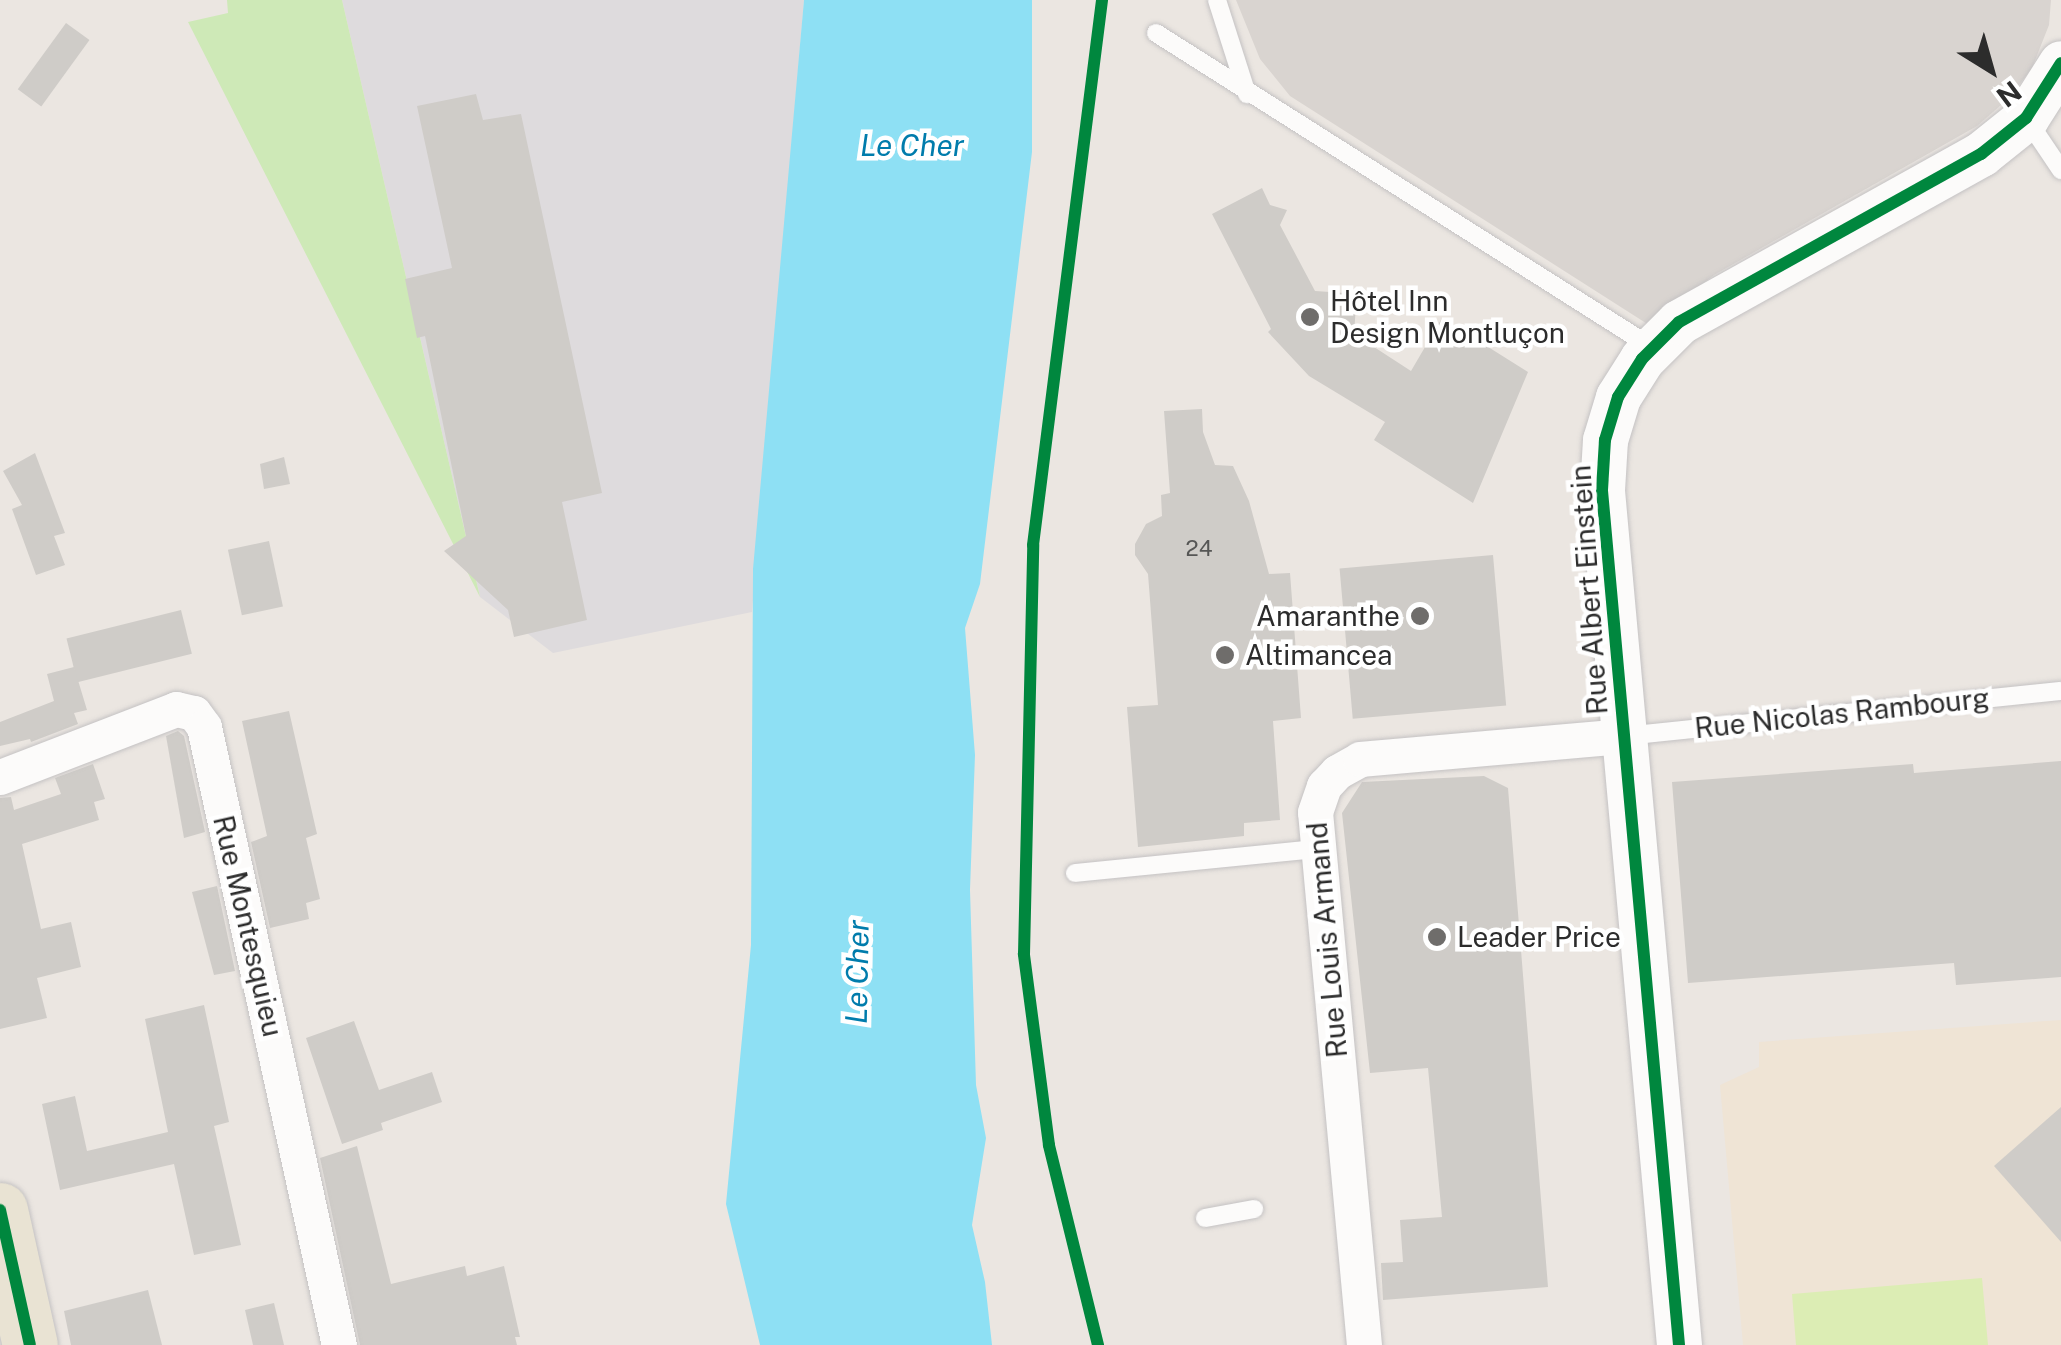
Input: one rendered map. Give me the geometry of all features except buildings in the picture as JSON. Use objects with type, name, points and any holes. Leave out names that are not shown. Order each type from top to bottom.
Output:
[{"type":"main road","points":[[0,1210],[30,1345]]},
{"type":"street","name":"Rue Albert Einstein","points":[[1679,1345],[1602,490],[1605,440],[1618,397],[1678,322],[1981,154],[2026,118],[2061,63]]},
{"type":"street","name":"Rue Montesquieu","points":[[0,777],[176,709],[194,712],[204,727],[339,1345]]},
{"type":"street","name":"Rue Louis Armand","points":[[1364,1345],[1315,812],[1324,786],[1337,772],[1360,759],[1624,736]]},
{"type":"lane","points":[[1217,0],[1247,94]]},
{"type":"lane","points":[[1156,34],[1654,348]]},
{"type":"lane","points":[[2026,118],[2061,170]]},
{"type":"lane","name":"Rue Nicolas Rambourg","points":[[1624,736],[2061,691]]},
{"type":"lane","points":[[1075,873],[1318,849]]},
{"type":"lane","points":[[1205,1218],[1254,1210]]},
{"type":"shaded area","points":[[342,0],[804,0],[752,612],[553,653],[480,597]]},
{"type":"shaded area","points":[[1236,0],[2051,0],[2049,25],[2032,68],[2008,99],[1977,126],[1714,275],[1649,325],[1290,96],[1260,59]]},
{"type":"shaded area","points":[[2061,1020],[2061,1345],[1743,1345],[1720,1085],[1759,1067],[1759,1042]]},
{"type":"green space","points":[[227,0],[342,0],[480,597],[188,22],[228,13]]},
{"type":"green space","points":[[1982,1278],[1988,1345],[1796,1345],[1792,1294]]},
{"type":"water","name":"Le Cher","points":[[804,0],[1032,0],[1032,152],[980,584],[965,628],[975,755],[970,890],[976,1085],[986,1138],[972,1225],[985,1282],[992,1345],[760,1345],[726,1204],[751,945],[753,569]]},
{"type":"cycle path","points":[[1098,1345],[1049,1145],[1024,954],[1033,545],[1102,0]]},
{"type":"cycle path","points":[[1679,1345],[1602,490],[1605,440],[1618,397],[1642,359],[1679,322],[1981,154],[2026,118],[2061,63]]},
{"type":"cycle path","points":[[0,1210],[30,1345]]},
{"type":"place","name":"Hôtel Inn Design Montluçon","points":[[1310,317]]},
{"type":"place","name":"Amaranthe","points":[[1420,616]]},
{"type":"place","name":"Altimancea","points":[[1225,655]]},
{"type":"place","name":"Leader Price","points":[[1437,937]]}]
